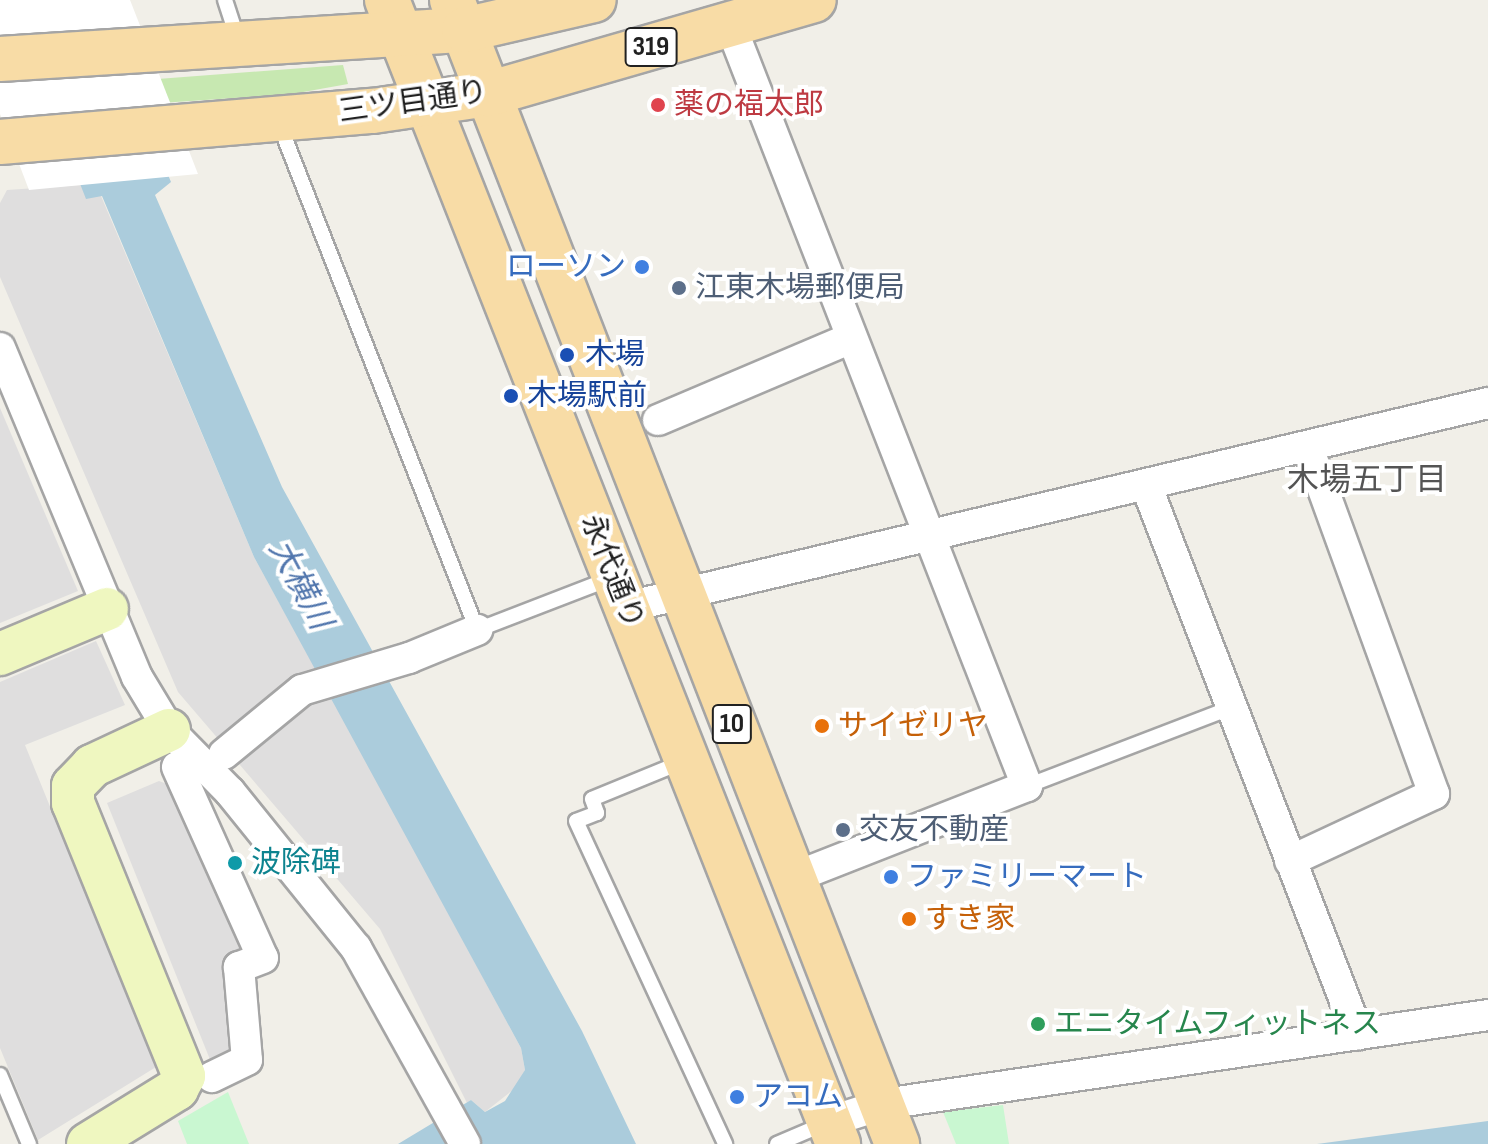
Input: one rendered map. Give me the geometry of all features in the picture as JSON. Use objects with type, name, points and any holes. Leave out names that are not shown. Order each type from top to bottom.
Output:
[{"type":"main road","name":"319","points":[[0,59],[239,42],[394,16],[458,15],[594,0]]},
{"type":"main road","name":"三ツ目通り","points":[[9,141],[427,104],[488,94],[814,0]]},
{"type":"main road","name":"永代通り","points":[[458,15],[897,1144]]},
{"type":"main road","name":"永代通り","points":[[394,16],[833,1133]]},
{"type":"street","points":[[730,24],[926,537],[1027,786],[792,878]]},
{"type":"street","points":[[658,420],[851,338]]},
{"type":"street","points":[[0,348],[107,609],[173,749],[263,958],[239,967],[247,1060],[212,1077]]},
{"type":"street","points":[[620,592],[682,594],[1488,403]]},
{"type":"street","points":[[1290,861],[1434,794],[1308,447]]},
{"type":"street","points":[[1146,485],[1358,1034]]},
{"type":"street","points":[[0,654],[107,609]]},
{"type":"street","points":[[224,754],[302,690],[409,658],[477,630]]},
{"type":"street","points":[[88,1144],[177,1089],[184,1076],[73,803],[73,786],[92,766],[173,749],[230,792],[356,948],[443,1112],[465,1144]]},
{"type":"street","points":[[833,1133],[884,1104],[1488,1015]]},
{"type":"lane","points":[[225,0],[239,42]]},
{"type":"lane","points":[[277,118],[477,630],[620,592]]},
{"type":"lane","points":[[1027,786],[1230,708]]},
{"type":"lane","points":[[686,761],[592,799],[597,813],[576,821],[725,1144]]},
{"type":"lane","points":[[0,1075],[29,1144]]},
{"type":"lane","points":[[777,1144],[833,1133]]},
{"type":"shaded area","points":[[81,185],[101,196],[254,557],[319,675],[220,741],[178,692],[0,277],[0,203],[7,190]]},
{"type":"shaded area","points":[[0,408],[78,591],[0,623]]},
{"type":"shaded area","points":[[96,641],[125,705],[25,745],[156,1067],[38,1140],[0,1048],[0,682]]},
{"type":"shaded area","points":[[329,692],[521,1048],[525,1070],[519,1085],[485,1112],[471,1100],[467,1103],[380,929],[234,758],[310,696]]},
{"type":"shaded area","points":[[159,781],[180,789],[253,955],[241,1057],[215,1072],[107,803]]},
{"type":"green space","points":[[343,65],[348,84],[292,94],[0,114],[0,91]]},
{"type":"green space","points":[[228,1092],[249,1144],[187,1144],[178,1121]]},
{"type":"green space","points":[[1003,1105],[1009,1144],[956,1144],[943,1112]]},
{"type":"water","name":"大横川","points":[[8,0],[97,0],[171,182],[155,195],[282,487],[582,1031],[636,1144],[398,1144],[471,1100],[485,1112],[505,1101],[525,1070],[521,1048],[254,557],[102,196],[86,199]]},
{"type":"water","points":[[1488,1121],[1488,1144],[1317,1144]]},
{"type":"pier","points":[[0,0],[130,0],[198,174],[29,190],[0,114]]},
{"type":"place","name":"薬の福太郎","points":[[658,105]]},
{"type":"place","name":"ローソン","points":[[642,267]]},
{"type":"place","name":"江東木場郵便局","points":[[679,288]]},
{"type":"place","name":"木場","points":[[567,355]]},
{"type":"place","name":"木場駅前","points":[[511,396]]},
{"type":"place","name":"サイゼリヤ","points":[[822,726]]},
{"type":"place","name":"交友不動産","points":[[843,830]]},
{"type":"place","name":"波除碑","points":[[235,863]]},
{"type":"place","name":"ファミリーマート","points":[[891,877]]},
{"type":"place","name":"すき家","points":[[909,919]]},
{"type":"place","name":"エニタイムフィットネス","points":[[1038,1024]]},
{"type":"place","name":"アコム","points":[[737,1097]]},
{"type":"district","name":"木場五丁目","points":[[1367,481]]}]
